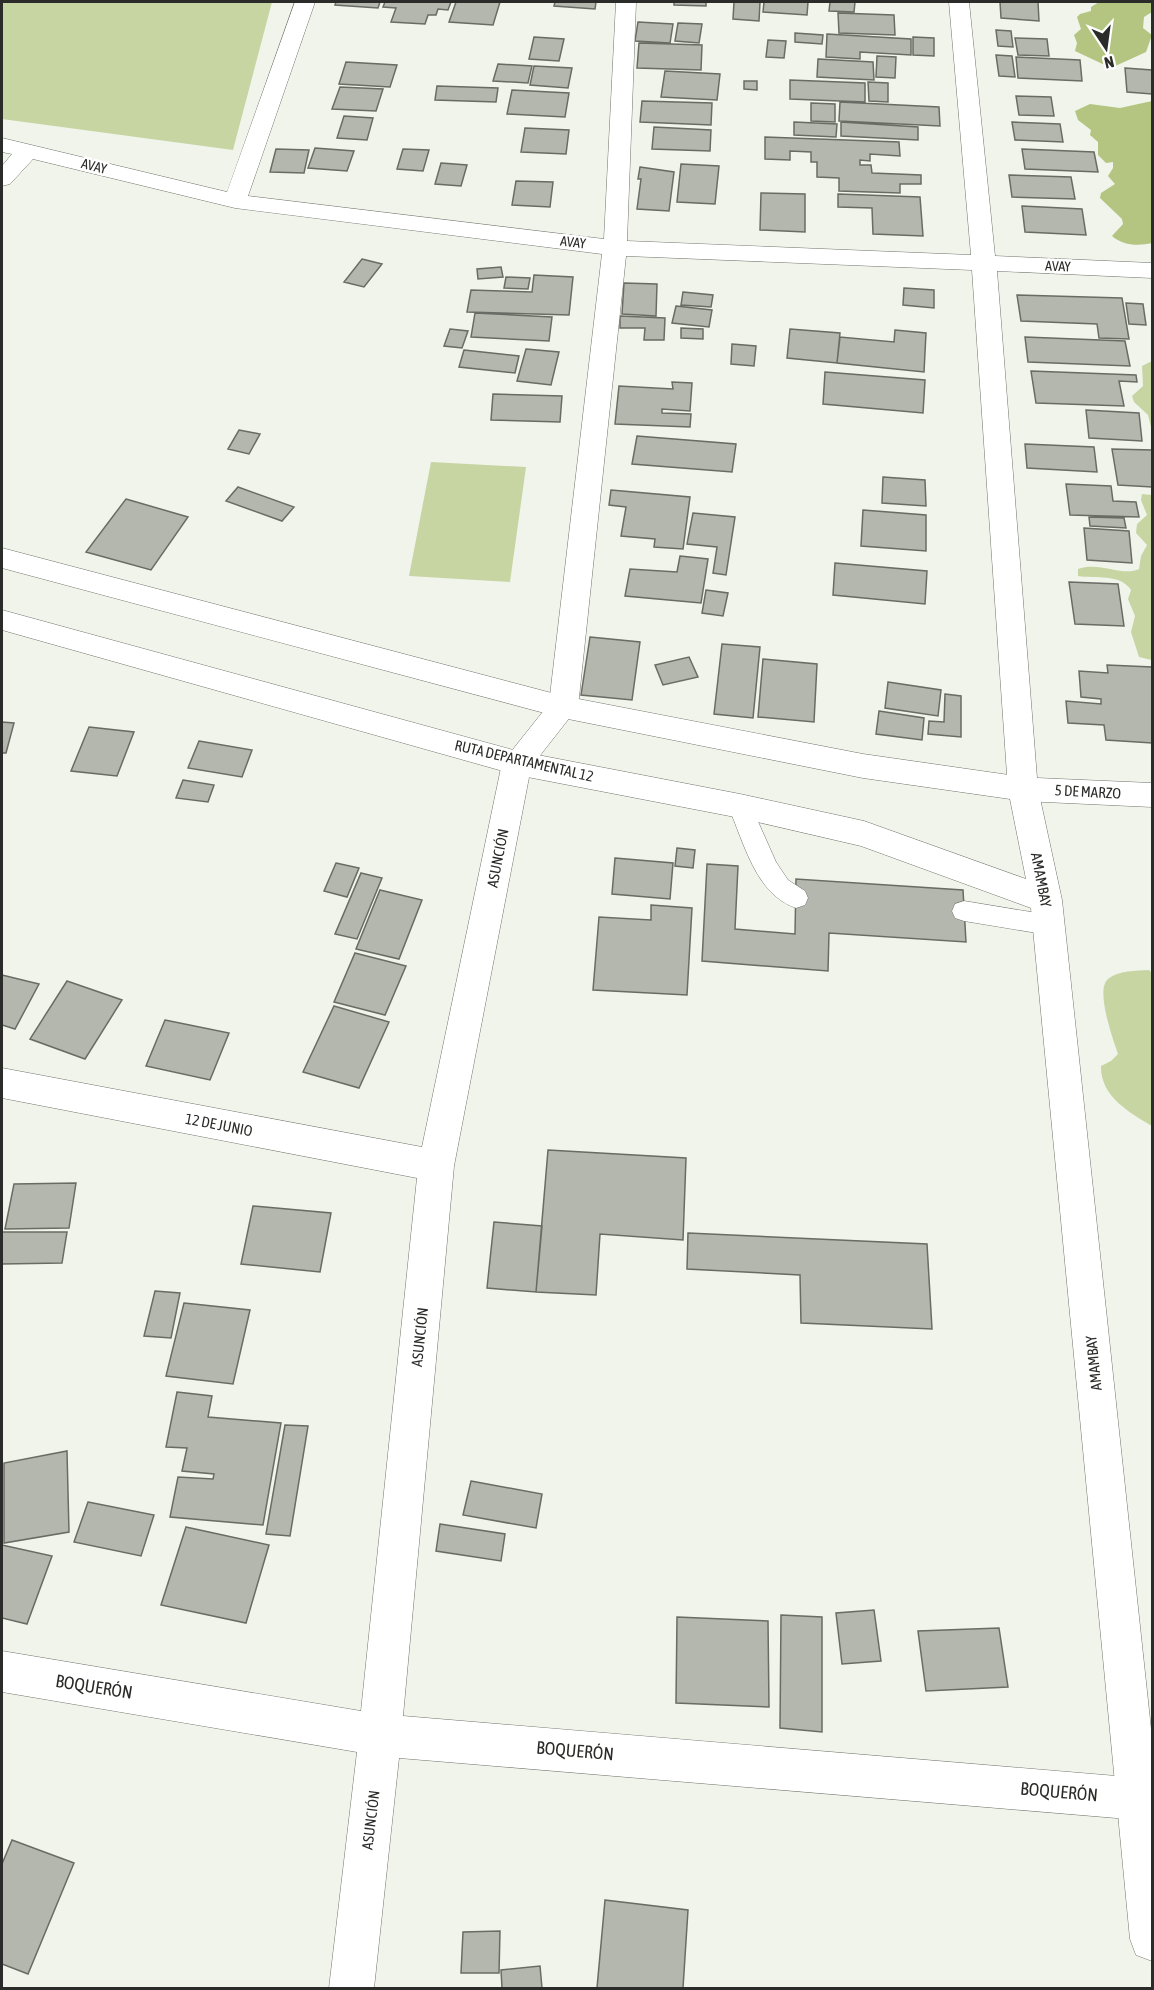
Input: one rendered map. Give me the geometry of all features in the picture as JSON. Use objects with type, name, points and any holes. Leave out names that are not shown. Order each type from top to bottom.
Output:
[{"type":"street","points":[[235,201],[305,2]]},
{"type":"street","points":[[563,707],[615,248],[626,2]]},
{"type":"street","name":"AMAMBAY","points":[[959,2],[984,264],[1023,789],[1048,913],[1146,1799],[1152,1939]]},
{"type":"street","name":"AVAY","points":[[2,145],[235,201],[615,248],[1152,270]]},
{"type":"street","points":[[2,179],[29,150]]},
{"type":"street","points":[[2,558],[563,707],[863,766],[1023,789]]},
{"type":"street","name":"RUTA DEPARTAMENTAL 12","points":[[2,620],[518,763],[740,806],[864,834],[1048,913]]},
{"type":"street","name":"ASUNCIÓN","points":[[351,1989],[380,1735],[436,1166],[518,763],[563,707]]},
{"type":"street","name":"5 DE MARZO","points":[[1023,789],[1152,795]]},
{"type":"street","name":"12 DE JUNIO","points":[[2,1083],[436,1166]]},
{"type":"street","name":"BOQUERÓN","points":[[2,1672],[380,1735],[1146,1799]]},
{"type":"lane","points":[[740,806],[766,867],[779,887],[796,898]]},
{"type":"lane","points":[[964,911],[1048,913]]},
{"type":"green space","points":[[2,2],[272,2],[233,150],[2,119]]},
{"type":"green space","points":[[1099,2],[1152,2],[1152,12],[1144,17],[1143,28],[1152,35],[1146,52],[1111,68],[1075,51],[1077,43],[1074,35],[1081,29],[1077,17],[1091,11],[1091,7]]},
{"type":"green space","points":[[1152,101],[1152,243],[1131,244],[1121,242],[1112,236],[1123,224],[1122,219],[1100,198],[1101,193],[1115,184],[1108,176],[1113,168],[1113,162],[1106,163],[1098,155],[1098,142],[1090,135],[1091,130],[1078,120],[1075,111],[1090,104],[1120,108]]},
{"type":"green space","points":[[1152,361],[1152,431],[1148,415],[1134,402],[1132,396],[1143,386],[1142,366]]},
{"type":"green space","points":[[431,462],[526,467],[510,582],[409,576]]},
{"type":"green space","points":[[1142,494],[1152,495],[1152,660],[1139,657],[1131,632],[1135,616],[1128,599],[1131,590],[1114,579],[1078,576],[1078,569],[1086,567],[1126,571],[1139,569],[1141,556],[1147,545],[1136,533],[1137,524],[1147,515],[1141,500]]},
{"type":"green space","points":[[1149,970],[1152,973],[1152,1126],[1126,1109],[1111,1095],[1105,1086],[1101,1066],[1118,1054],[1106,1015],[1104,985],[1108,979],[1117,974]]},
{"type":"building","points":[[336,2],[380,2],[378,8],[335,5]]},
{"type":"building","points":[[385,2],[451,2],[448,10],[438,9],[436,15],[428,15],[425,24],[391,22],[396,8],[383,7]]},
{"type":"building","points":[[456,2],[500,2],[493,25],[449,22]]},
{"type":"building","points":[[555,2],[596,2],[595,9],[554,6]]},
{"type":"building","points":[[674,2],[706,2],[706,6],[674,5]]},
{"type":"building","points":[[734,2],[760,2],[759,21],[733,19]]},
{"type":"building","points":[[764,2],[808,2],[807,15],[763,12]]},
{"type":"building","points":[[830,2],[855,2],[854,12],[829,11]]},
{"type":"building","points":[[1000,2],[1038,2],[1039,21],[1001,18]]},
{"type":"building","points":[[838,13],[894,15],[895,35],[839,33]]},
{"type":"building","points":[[638,22],[673,24],[670,43],[635,41]]},
{"type":"building","points":[[678,23],[702,24],[699,43],[675,41]]},
{"type":"building","points":[[996,30],[1011,31],[1013,47],[998,46]]},
{"type":"building","points":[[795,33],[823,35],[822,44],[795,42]]},
{"type":"building","points":[[827,34],[911,39],[911,55],[860,52],[860,59],[826,57]]},
{"type":"building","points":[[534,37],[564,39],[559,61],[529,59]]},
{"type":"building","points":[[913,37],[934,38],[934,56],[913,55]]},
{"type":"building","points":[[1015,38],[1047,39],[1049,56],[1018,55]]},
{"type":"building","points":[[768,40],[786,41],[784,58],[766,57]]},
{"type":"building","points":[[639,43],[702,45],[701,70],[637,68]]},
{"type":"building","points":[[996,55],[1012,56],[1015,77],[999,76]]},
{"type":"building","points":[[877,56],[896,57],[895,78],[876,77]]},
{"type":"building","points":[[1016,57],[1080,60],[1082,81],[1018,78]]},
{"type":"building","points":[[818,59],[873,62],[874,80],[817,77]]},
{"type":"building","points":[[346,62],[397,65],[390,87],[339,84]]},
{"type":"building","points":[[498,64],[532,66],[528,83],[493,81]]},
{"type":"building","points":[[534,66],[572,68],[568,88],[530,85]]},
{"type":"building","points":[[1125,68],[1152,70],[1152,94],[1127,92]]},
{"type":"building","points":[[665,71],[720,74],[717,100],[661,97]]},
{"type":"building","points":[[790,80],[865,83],[865,102],[790,99]]},
{"type":"building","points":[[744,81],[757,81],[757,90],[744,89]]},
{"type":"building","points":[[868,82],[888,83],[888,102],[869,101]]},
{"type":"building","points":[[437,86],[498,88],[496,102],[435,100]]},
{"type":"building","points":[[340,87],[383,89],[376,111],[332,109]]},
{"type":"building","points":[[512,90],[569,93],[565,117],[507,114]]},
{"type":"building","points":[[1016,96],[1051,97],[1054,116],[1019,115]]},
{"type":"building","points":[[642,101],[712,103],[711,125],[640,122]]},
{"type":"building","points":[[840,102],[939,107],[940,126],[839,121]]},
{"type":"building","points":[[811,103],[835,104],[835,122],[811,121]]},
{"type":"building","points":[[344,116],[373,118],[367,140],[337,138]]},
{"type":"building","points":[[794,122],[837,124],[836,137],[794,135]]},
{"type":"building","points":[[841,122],[918,127],[918,140],[841,136]]},
{"type":"building","points":[[1012,122],[1060,124],[1063,142],[1015,140]]},
{"type":"building","points":[[654,127],[711,130],[710,151],[652,149]]},
{"type":"building","points":[[525,128],[569,130],[566,154],[521,152]]},
{"type":"building","points":[[765,137],[899,142],[900,156],[870,154],[870,161],[860,160],[860,165],[871,165],[872,173],[921,175],[921,184],[900,184],[900,193],[839,191],[839,178],[817,177],[817,162],[811,162],[811,152],[790,151],[790,160],[765,159]]},
{"type":"building","points":[[315,148],[354,151],[347,171],[308,168]]},
{"type":"building","points":[[276,149],[309,150],[304,173],[270,172]]},
{"type":"building","points":[[403,149],[429,150],[423,171],[397,169]]},
{"type":"building","points":[[1022,149],[1094,152],[1098,172],[1025,169]]},
{"type":"building","points":[[441,163],[467,165],[461,186],[435,184]]},
{"type":"building","points":[[681,164],[719,166],[715,204],[677,202]]},
{"type":"building","points":[[640,167],[674,172],[669,211],[637,209],[641,179],[638,179]]},
{"type":"building","points":[[1009,175],[1071,177],[1075,199],[1012,197]]},
{"type":"building","points":[[516,181],[553,182],[550,207],[512,205]]},
{"type":"building","points":[[761,193],[805,194],[805,232],[760,230]]},
{"type":"building","points":[[838,194],[920,197],[923,236],[873,234],[872,208],[838,207]]},
{"type":"building","points":[[1022,206],[1082,209],[1086,235],[1025,232]]},
{"type":"building","points":[[362,259],[382,264],[364,287],[344,282]]},
{"type":"building","points":[[501,267],[503,277],[478,279],[477,269]]},
{"type":"building","points":[[534,275],[573,277],[569,315],[467,312],[471,290],[532,292]]},
{"type":"building","points":[[506,277],[530,278],[528,289],[504,288]]},
{"type":"building","points":[[624,283],[657,284],[656,316],[622,314]]},
{"type":"building","points":[[904,288],[934,290],[934,308],[903,305]]},
{"type":"building","points":[[683,292],[713,295],[711,307],[681,305]]},
{"type":"building","points":[[1017,295],[1122,298],[1129,339],[1099,338],[1097,324],[1021,321]]},
{"type":"building","points":[[1126,303],[1143,304],[1146,325],[1129,324]]},
{"type":"building","points":[[676,306],[712,310],[709,327],[672,323]]},
{"type":"building","points":[[475,313],[552,317],[549,341],[471,337]]},
{"type":"building","points":[[620,316],[665,318],[664,340],[644,340],[645,328],[620,328]]},
{"type":"building","points":[[681,328],[703,329],[703,339],[681,338]]},
{"type":"building","points":[[450,329],[468,331],[462,348],[444,346]]},
{"type":"building","points":[[790,329],[840,333],[837,363],[787,358]]},
{"type":"building","points":[[895,330],[926,333],[924,372],[837,363],[840,337],[894,342]]},
{"type":"building","points":[[1025,337],[1125,341],[1130,366],[1028,362]]},
{"type":"building","points":[[732,344],[756,346],[754,366],[731,364]]},
{"type":"building","points":[[526,349],[559,352],[551,385],[517,381]]},
{"type":"building","points":[[464,350],[519,356],[515,373],[459,367]]},
{"type":"building","points":[[1031,371],[1136,375],[1137,382],[1119,381],[1124,406],[1036,403]]},
{"type":"building","points":[[825,372],[925,380],[923,413],[823,404]]},
{"type":"building","points":[[672,382],[692,383],[690,411],[662,409],[662,413],[691,414],[690,427],[615,424],[619,386],[673,389]]},
{"type":"building","points":[[493,394],[562,396],[560,422],[491,420]]},
{"type":"building","points":[[1086,410],[1139,413],[1142,441],[1089,438]]},
{"type":"building","points":[[239,430],[260,434],[249,454],[228,449]]},
{"type":"building","points":[[637,436],[736,444],[732,472],[632,464]]},
{"type":"building","points":[[1025,444],[1094,447],[1097,472],[1027,468]]},
{"type":"building","points":[[1112,449],[1152,450],[1152,487],[1118,485]]},
{"type":"building","points":[[883,477],[925,480],[926,506],[882,503]]},
{"type":"building","points":[[1066,484],[1111,486],[1113,501],[1136,502],[1139,517],[1070,515]]},
{"type":"building","points":[[238,487],[294,507],[282,521],[226,501]]},
{"type":"building","points":[[611,490],[690,497],[683,549],[654,547],[655,539],[621,536],[626,507],[609,505]]},
{"type":"building","points":[[126,499],[188,517],[151,570],[86,552]]},
{"type":"building","points":[[863,510],[926,515],[926,551],[861,546]]},
{"type":"building","points":[[693,513],[735,517],[726,575],[713,573],[717,547],[687,544]]},
{"type":"building","points":[[1089,517],[1124,518],[1126,528],[1090,526]]},
{"type":"building","points":[[1084,528],[1129,531],[1132,563],[1087,560]]},
{"type":"building","points":[[680,556],[708,559],[701,603],[625,596],[630,569],[677,572]]},
{"type":"building","points":[[835,563],[927,571],[925,604],[833,595]]},
{"type":"building","points":[[1069,582],[1118,584],[1124,626],[1075,624]]},
{"type":"building","points":[[706,590],[728,593],[723,616],[702,613]]},
{"type":"building","points":[[590,637],[640,642],[632,700],[581,695]]},
{"type":"building","points":[[722,644],[760,647],[753,718],[714,714]]},
{"type":"building","points":[[689,657],[698,677],[663,685],[655,665]]},
{"type":"building","points":[[763,659],[817,664],[814,722],[758,717]]},
{"type":"building","points":[[1107,665],[1152,667],[1152,743],[1106,740],[1104,725],[1068,723],[1066,701],[1101,704],[1101,699],[1081,697],[1079,671],[1108,673]]},
{"type":"building","points":[[888,682],[941,690],[938,716],[885,708]]},
{"type":"building","points":[[945,694],[961,696],[961,737],[928,734],[929,721],[944,722]]},
{"type":"building","points":[[879,711],[924,718],[922,740],[876,734]]},
{"type":"building","points":[[2,722],[14,723],[6,753],[2,753]]},
{"type":"building","points":[[89,727],[134,732],[117,776],[71,771]]},
{"type":"building","points":[[199,741],[252,750],[242,777],[188,768]]},
{"type":"building","points":[[183,780],[214,785],[208,802],[176,798]]},
{"type":"building","points":[[677,848],[695,850],[693,868],[675,866]]},
{"type":"building","points":[[615,858],[673,863],[670,899],[612,894]]},
{"type":"building","points":[[336,863],[359,868],[347,897],[324,891]]},
{"type":"building","points":[[707,864],[738,866],[735,929],[795,934],[796,879],[963,890],[966,942],[829,933],[828,971],[702,961]]},
{"type":"building","points":[[361,873],[382,878],[357,939],[335,934]]},
{"type":"building","points":[[380,890],[422,900],[399,959],[356,949]]},
{"type":"building","points":[[651,905],[692,908],[687,995],[593,990],[599,917],[651,920]]},
{"type":"building","points":[[355,953],[406,966],[385,1015],[334,1002]]},
{"type":"building","points":[[2,975],[39,984],[15,1029],[2,1025]]},
{"type":"building","points":[[67,981],[122,1000],[85,1059],[30,1039]]},
{"type":"building","points":[[334,1006],[389,1022],[359,1088],[303,1072]]},
{"type":"building","points":[[165,1020],[229,1033],[210,1080],[146,1066]]},
{"type":"building","points":[[548,1150],[686,1158],[683,1240],[600,1234],[596,1295],[536,1292]]},
{"type":"building","points":[[76,1183],[69,1228],[5,1229],[14,1184]]},
{"type":"building","points":[[253,1206],[331,1213],[320,1272],[241,1264]]},
{"type":"building","points":[[494,1222],[542,1226],[536,1292],[487,1288]]},
{"type":"building","points":[[2,1232],[67,1232],[62,1263],[2,1264]]},
{"type":"building","points":[[688,1233],[927,1244],[932,1329],[801,1323],[800,1275],[687,1269]]},
{"type":"building","points":[[155,1291],[180,1293],[171,1338],[144,1336]]},
{"type":"building","points":[[184,1303],[250,1310],[233,1384],[166,1376]]},
{"type":"building","points":[[177,1392],[212,1396],[208,1417],[281,1423],[263,1525],[170,1517],[178,1477],[213,1479],[214,1474],[182,1471],[187,1448],[166,1447]]},
{"type":"building","points":[[285,1425],[308,1426],[290,1536],[266,1534]]},
{"type":"building","points":[[67,1451],[69,1532],[4,1543],[4,1463]]},
{"type":"building","points":[[471,1481],[542,1494],[536,1528],[463,1515]]},
{"type":"building","points":[[88,1502],[154,1515],[141,1556],[74,1542]]},
{"type":"building","points":[[440,1524],[505,1534],[501,1561],[436,1551]]},
{"type":"building","points":[[186,1527],[269,1545],[246,1623],[161,1605]]},
{"type":"building","points":[[2,1545],[52,1556],[27,1624],[2,1618]]},
{"type":"building","points":[[874,1610],[881,1661],[842,1664],[836,1613]]},
{"type":"building","points":[[781,1615],[822,1617],[822,1732],[780,1728]]},
{"type":"building","points":[[677,1617],[768,1621],[769,1707],[676,1703]]},
{"type":"building","points":[[999,1628],[1008,1687],[926,1691],[918,1631]]},
{"type":"building","points":[[12,1840],[74,1863],[28,1974],[2,1964],[2,1864]]},
{"type":"building","points":[[605,1900],[688,1910],[683,1988],[597,1988]]},
{"type":"building","points":[[500,1931],[499,1973],[461,1973],[463,1932]]},
{"type":"building","points":[[540,1966],[542,1988],[502,1988],[501,1970]]}]
